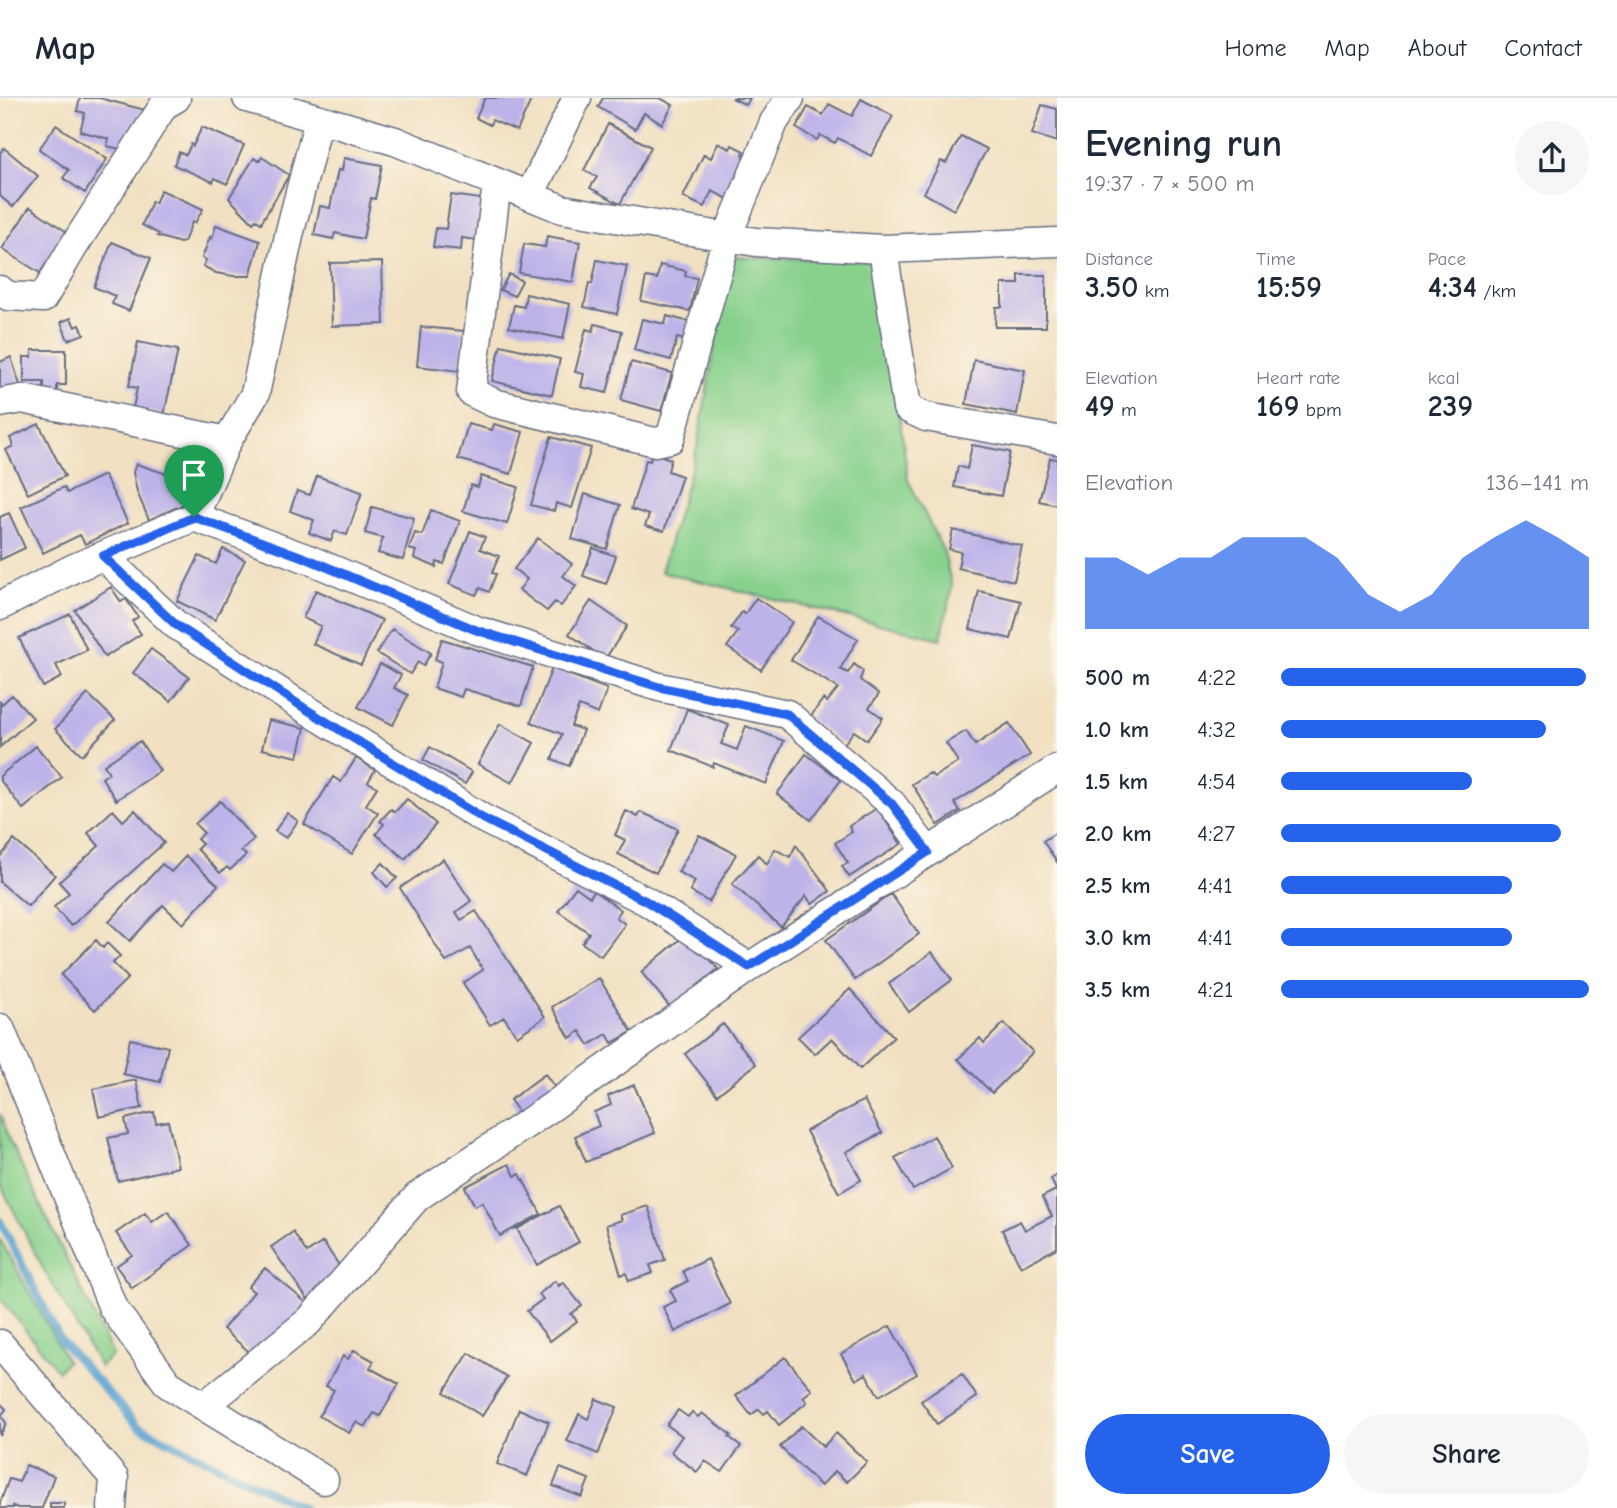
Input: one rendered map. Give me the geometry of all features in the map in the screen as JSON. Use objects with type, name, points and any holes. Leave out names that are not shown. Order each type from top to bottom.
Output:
[{"type":"street","points":[[0,290],[8,296],[44,298],[72,249],[164,106],[176,98]]},
{"type":"street","points":[[247,98],[395,141],[562,209],[756,242],[883,249],[1057,242]]},
{"type":"street","points":[[530,195],[577,98]]},
{"type":"street","points":[[498,183],[471,392],[494,403],[656,442],[670,439],[727,237],[774,122],[790,98]]},
{"type":"street","points":[[0,606],[72,569],[194,517],[227,441],[255,394],[290,231],[319,119]]},
{"type":"street","points":[[883,249],[907,408],[926,417],[1057,440]]},
{"type":"street","points":[[0,403],[22,399],[227,441]]},
{"type":"street","points":[[194,517],[308,559],[476,630],[659,687],[787,714],[892,804],[928,852]]},
{"type":"street","points":[[103,556],[176,625],[306,709],[482,818],[646,901],[749,967]]},
{"type":"street","points":[[204,1406],[309,1321],[417,1197],[550,1108],[749,967],[1057,769]]},
{"type":"street","points":[[0,1027],[113,1308],[168,1384],[324,1480]]},
{"type":"street","points":[[0,1344],[114,1478],[113,1508]]},
{"type":"green space","points":[[730,257],[870,261],[882,284],[908,480],[944,552],[952,587],[941,639],[661,572],[697,448]]},
{"type":"green space","points":[[0,1113],[10,1142],[113,1355],[100,1367],[45,1272],[0,1184]]},
{"type":"green space","points":[[0,1239],[67,1361],[58,1371],[0,1298]]},
{"type":"building","points":[[80,98],[99,98],[145,110],[128,151],[107,146],[109,139],[80,131],[85,113],[77,111]]},
{"type":"building","points":[[485,98],[532,98],[517,131],[492,120],[490,125],[476,118]]},
{"type":"building","points":[[603,98],[660,98],[673,105],[662,124],[644,113],[635,129],[598,107]]},
{"type":"building","points":[[732,98],[750,98],[746,105]]},
{"type":"building","points":[[861,99],[893,116],[871,156],[838,138],[835,143],[820,135],[817,140],[796,128],[808,107],[823,115],[829,104],[852,116]]},
{"type":"building","points":[[1042,105],[1057,109],[1057,142],[1032,134]]},
{"type":"building","points":[[608,124],[651,147],[620,204],[590,188],[597,177],[584,170]]},
{"type":"building","points":[[56,125],[107,159],[85,193],[63,178],[69,170],[39,149]]},
{"type":"building","points":[[202,127],[244,145],[227,184],[215,178],[213,182],[174,165],[179,152],[186,155],[191,144],[193,146]]},
{"type":"building","points":[[961,136],[987,149],[954,210],[924,193],[941,161],[946,163]]},
{"type":"building","points":[[718,143],[730,149],[732,145],[754,160],[734,202],[712,191],[704,207],[683,197],[704,154],[711,158]]},
{"type":"building","points":[[4,148],[38,176],[13,207],[0,196],[0,153]]},
{"type":"building","points":[[262,157],[289,175],[261,223],[256,220],[253,223],[229,198],[254,158],[259,161]]},
{"type":"building","points":[[344,158],[382,165],[375,199],[371,198],[363,239],[335,233],[333,239],[314,235],[320,206],[330,208],[338,170],[342,171]]},
{"type":"building","points":[[161,190],[203,209],[195,223],[192,222],[184,242],[157,236],[159,234],[142,225],[152,201],[155,203]]},
{"type":"building","points":[[451,195],[488,200],[483,241],[462,238],[461,250],[433,247],[436,228],[446,229]]},
{"type":"building","points":[[30,207],[67,232],[40,273],[2,249]]},
{"type":"building","points":[[216,225],[260,241],[250,276],[216,273],[203,266],[206,260],[202,258]]},
{"type":"building","points":[[547,236],[580,242],[573,282],[519,273],[524,244],[545,247]]},
{"type":"building","points":[[112,242],[151,258],[129,311],[112,304],[115,296],[94,287]]},
{"type":"building","points":[[597,260],[627,266],[617,314],[584,307]]},
{"type":"building","points":[[382,262],[384,324],[332,326],[330,263]]},
{"type":"building","points":[[660,265],[686,271],[685,276],[697,278],[690,311],[641,301],[646,277],[657,279]]},
{"type":"building","points":[[509,274],[522,281],[514,296],[500,290]]},
{"type":"building","points":[[1019,275],[1046,275],[1046,327],[995,327],[996,307],[1002,307],[1002,284],[1019,284]]},
{"type":"building","points":[[526,294],[570,304],[563,339],[509,327],[514,305],[524,307]]},
{"type":"building","points":[[667,316],[693,323],[689,341],[677,338],[671,360],[634,350],[642,319],[665,324]]},
{"type":"building","points":[[71,318],[75,327],[80,325],[84,334],[68,340],[61,322]]},
{"type":"building","points":[[595,324],[622,331],[607,393],[581,387],[584,374],[575,372],[586,329],[593,331]]},
{"type":"building","points":[[421,327],[464,331],[460,371],[417,366]]},
{"type":"building","points":[[138,342],[178,350],[164,415],[133,408],[137,388],[129,386]]},
{"type":"building","points":[[501,345],[560,359],[552,395],[492,381]]},
{"type":"building","points":[[32,350],[66,350],[66,385],[57,385],[57,393],[44,393],[44,382],[24,382],[24,357],[32,357]]},
{"type":"building","points":[[11,357],[20,385],[0,401],[0,362]]},
{"type":"building","points":[[974,360],[1025,370],[1017,414],[966,404]]},
{"type":"building","points":[[631,362],[672,373],[661,411],[621,400]]},
{"type":"building","points":[[39,424],[65,476],[28,494],[6,450],[13,446],[10,438]]},
{"type":"building","points":[[468,424],[492,430],[494,424],[523,432],[511,474],[458,459]]},
{"type":"building","points":[[551,437],[591,448],[572,508],[556,503],[554,511],[531,505]]},
{"type":"building","points":[[972,445],[1010,452],[1001,496],[954,487],[958,466],[967,469]]},
{"type":"building","points":[[652,453],[671,459],[668,471],[682,476],[664,531],[645,526],[649,515],[631,509],[646,460],[650,461]]},
{"type":"building","points":[[1050,458],[1057,459],[1057,505],[1039,501]]},
{"type":"building","points":[[136,464],[167,474],[170,465],[194,472],[184,504],[149,520],[137,492],[133,472]]},
{"type":"building","points":[[104,475],[128,523],[85,544],[80,535],[43,553],[21,507],[64,487],[67,493]]},
{"type":"building","points":[[317,476],[362,492],[347,535],[335,531],[331,541],[309,533],[314,520],[290,511],[297,491],[310,495]]},
{"type":"building","points":[[481,476],[518,487],[507,524],[463,511],[471,485],[478,487]]},
{"type":"building","points":[[585,494],[620,505],[607,549],[572,539]]},
{"type":"building","points":[[372,507],[414,518],[403,560],[378,553],[383,538],[365,533]]},
{"type":"building","points":[[431,510],[460,521],[444,564],[437,562],[436,567],[414,558],[416,551],[409,549],[415,533],[422,535]]},
{"type":"building","points":[[9,513],[25,548],[0,560],[0,517]]},
{"type":"building","points":[[953,530],[1022,546],[1014,581],[958,568],[961,552],[949,549]]},
{"type":"building","points":[[470,531],[485,537],[480,549],[499,556],[492,573],[496,574],[489,592],[480,588],[476,595],[449,584]]},
{"type":"building","points":[[538,538],[572,564],[563,576],[576,586],[561,606],[555,602],[547,611],[519,590],[527,579],[514,569]]},
{"type":"building","points":[[593,548],[616,556],[606,584],[583,576]]},
{"type":"building","points":[[223,549],[245,560],[215,620],[177,601],[199,556],[216,564]]},
{"type":"building","points":[[111,587],[121,602],[126,599],[138,617],[132,621],[141,634],[105,657],[75,610]]},
{"type":"building","points":[[316,590],[382,620],[361,665],[313,644],[321,626],[303,618]]},
{"type":"building","points":[[979,591],[1021,601],[1011,639],[970,629]]},
{"type":"building","points":[[756,598],[792,622],[761,670],[727,647],[738,632],[731,628]]},
{"type":"building","points":[[591,601],[627,626],[605,659],[569,634]]},
{"type":"building","points":[[70,614],[87,650],[56,665],[62,677],[43,687],[19,638]]},
{"type":"building","points":[[818,616],[858,639],[840,669],[848,673],[854,664],[863,671],[860,680],[879,694],[869,708],[883,718],[867,740],[854,731],[844,744],[809,719],[823,699],[827,702],[838,688],[791,660]]},
{"type":"building","points":[[392,629],[431,653],[423,666],[418,662],[410,674],[377,653]]},
{"type":"building","points":[[442,639],[533,667],[521,706],[464,689],[461,697],[434,688],[442,662],[435,659]]},
{"type":"building","points":[[151,649],[189,677],[171,701],[133,673]]},
{"type":"building","points":[[380,664],[401,675],[394,688],[408,695],[393,725],[358,707]]},
{"type":"building","points":[[552,668],[607,689],[598,714],[579,706],[571,726],[583,730],[569,766],[552,759],[562,734],[531,722]]},
{"type":"building","points":[[88,694],[115,720],[82,755],[55,729]]},
{"type":"building","points":[[12,695],[33,718],[0,747],[0,702],[2,704]]},
{"type":"building","points":[[687,709],[729,725],[721,744],[737,750],[746,726],[784,741],[766,784],[714,763],[713,767],[671,750]]},
{"type":"building","points":[[269,720],[305,728],[298,757],[262,749]]},
{"type":"building","points":[[1009,723],[1030,755],[954,803],[960,811],[938,825],[912,784],[930,773],[934,777],[958,762],[946,743],[966,731],[975,745]]},
{"type":"building","points":[[500,724],[534,743],[512,783],[478,764]]},
{"type":"building","points":[[140,741],[160,771],[116,800],[102,778],[109,773],[104,765]]},
{"type":"building","points":[[36,746],[62,777],[23,809],[0,780],[0,776]]},
{"type":"building","points":[[430,747],[472,772],[465,784],[423,760]]},
{"type":"building","points":[[806,754],[841,780],[811,820],[777,794]]},
{"type":"building","points":[[356,758],[375,770],[368,782],[377,787],[366,805],[378,813],[352,854],[304,824],[333,777],[341,782]]},
{"type":"building","points":[[407,799],[436,824],[405,859],[376,834],[384,824],[380,821],[391,809],[395,812]]},
{"type":"building","points":[[220,801],[254,839],[241,851],[246,855],[230,870],[227,867],[220,873],[197,849],[202,844],[197,839],[204,833],[195,824]]},
{"type":"building","points":[[877,808],[901,844],[849,877],[842,866],[848,863],[835,843],[852,832],[849,826]]},
{"type":"building","points":[[113,810],[123,821],[135,810],[164,843],[71,926],[54,907],[69,893],[59,882],[99,846],[88,833]]},
{"type":"building","points":[[626,811],[638,817],[641,812],[678,829],[656,873],[618,854],[625,840],[615,835]]},
{"type":"building","points":[[287,813],[298,821],[286,838],[275,831]]},
{"type":"building","points":[[1057,832],[1057,862],[1043,841]]},
{"type":"building","points":[[699,835],[736,854],[709,902],[690,891],[695,881],[678,872]]},
{"type":"building","points":[[14,840],[55,875],[28,906],[0,882],[0,857]]},
{"type":"building","points":[[796,845],[830,891],[812,904],[806,896],[781,927],[732,884],[758,855],[767,864],[775,849],[790,857]]},
{"type":"building","points":[[186,856],[218,885],[183,924],[163,905],[130,941],[109,922],[162,864],[171,872]]},
{"type":"building","points":[[443,859],[471,901],[456,912],[461,920],[476,911],[545,1017],[517,1036],[504,1017],[490,1025],[463,983],[483,970],[470,948],[446,962],[400,888]]},
{"type":"building","points":[[383,863],[397,878],[387,887],[374,872]]},
{"type":"building","points":[[576,887],[590,897],[594,891],[621,910],[616,917],[625,924],[601,956],[582,943],[589,933],[558,911]]},
{"type":"building","points":[[891,894],[919,934],[855,980],[826,940]]},
{"type":"building","points":[[688,933],[718,969],[690,992],[675,1013],[641,972]]},
{"type":"building","points":[[96,940],[103,948],[107,943],[120,956],[113,963],[128,978],[95,1010],[61,975]]},
{"type":"building","points":[[932,952],[952,980],[909,1012],[889,984]]},
{"type":"building","points":[[599,978],[632,1032],[612,1043],[607,1034],[589,1045],[580,1031],[570,1038],[552,1007]]},
{"type":"building","points":[[850,989],[894,1037],[860,1069],[832,1038],[815,1054],[798,1037]]},
{"type":"building","points":[[1004,1023],[1033,1052],[992,1093],[958,1059],[980,1038],[984,1043]]},
{"type":"building","points":[[723,1024],[756,1064],[717,1095],[685,1054]]},
{"type":"building","points":[[130,1039],[168,1047],[160,1082],[123,1074]]},
{"type":"building","points":[[545,1074],[556,1089],[521,1115],[510,1100]]},
{"type":"building","points":[[136,1080],[142,1108],[99,1117],[93,1089]]},
{"type":"building","points":[[634,1085],[655,1133],[586,1162],[575,1136],[599,1126],[594,1112],[611,1105],[608,1096]]},
{"type":"building","points":[[864,1100],[882,1133],[846,1152],[861,1180],[839,1193],[806,1131]]},
{"type":"building","points":[[154,1112],[156,1123],[168,1121],[178,1167],[118,1181],[108,1138],[128,1134],[125,1119]]},
{"type":"building","points":[[934,1136],[952,1168],[913,1190],[895,1158]]},
{"type":"building","points":[[509,1164],[515,1176],[520,1174],[541,1214],[500,1236],[482,1202],[475,1206],[465,1187]]},
{"type":"building","points":[[1057,1175],[1057,1248],[1021,1267],[1002,1230],[1020,1221],[1025,1230],[1052,1216],[1042,1197],[1056,1190],[1051,1179]]},
{"type":"building","points":[[559,1206],[579,1242],[537,1265],[517,1229]]},
{"type":"building","points":[[648,1206],[665,1260],[650,1265],[653,1273],[629,1281],[626,1273],[621,1275],[606,1225],[622,1220],[620,1215]]},
{"type":"building","points":[[168,1211],[192,1245],[132,1288],[116,1266],[132,1255],[116,1233],[145,1213],[152,1222]]},
{"type":"building","points":[[293,1232],[307,1253],[323,1242],[347,1277],[310,1303],[271,1247]]},
{"type":"building","points":[[708,1259],[730,1304],[675,1332],[663,1307],[676,1301],[670,1290],[688,1281],[683,1271]]},
{"type":"building","points":[[265,1268],[309,1305],[256,1358],[223,1329],[254,1292],[248,1287]]},
{"type":"building","points":[[555,1281],[559,1286],[563,1282],[582,1306],[571,1314],[577,1321],[550,1341],[527,1311],[543,1299],[539,1294]]},
{"type":"building","points":[[890,1326],[917,1374],[879,1396],[866,1374],[856,1380],[841,1354]]},
{"type":"building","points":[[354,1350],[374,1361],[370,1368],[399,1384],[380,1416],[374,1413],[365,1427],[356,1422],[349,1433],[319,1416],[334,1390],[326,1386],[343,1356],[348,1359]]},
{"type":"building","points":[[469,1353],[507,1377],[482,1416],[444,1392]]},
{"type":"building","points":[[785,1357],[812,1390],[803,1397],[807,1402],[779,1425],[768,1411],[764,1414],[759,1409],[751,1415],[736,1396]]},
{"type":"building","points":[[962,1374],[977,1397],[937,1424],[921,1401]]},
{"type":"building","points":[[596,1399],[617,1407],[598,1454],[567,1441],[579,1414],[588,1419]]},
{"type":"building","points":[[0,1403],[6,1409],[1,1416],[6,1423],[0,1436]]},
{"type":"building","points":[[519,1409],[549,1422],[527,1476],[497,1464]]},
{"type":"building","points":[[678,1410],[688,1417],[692,1412],[698,1417],[702,1413],[741,1446],[722,1472],[705,1461],[697,1472],[671,1452],[682,1436],[667,1425]]},
{"type":"building","points":[[801,1426],[823,1447],[836,1433],[867,1462],[847,1482],[835,1471],[821,1486],[780,1447]]},
{"type":"building","points":[[26,1465],[54,1476],[42,1508],[0,1508],[9,1479],[19,1482]]},
{"type":"building","points":[[560,1468],[589,1479],[582,1497],[553,1486]]},
{"type":"building","points":[[50,1503],[64,1503],[64,1508],[50,1508]]},
{"type":"waterway","points":[[0,1221],[61,1341],[138,1426],[303,1508]]},
{"type":"route","points":[[194,517],[308,559],[476,630],[659,687],[787,714],[892,804],[928,852],[749,967],[646,901],[482,818],[306,709],[176,625],[103,556],[194,517]]}]
